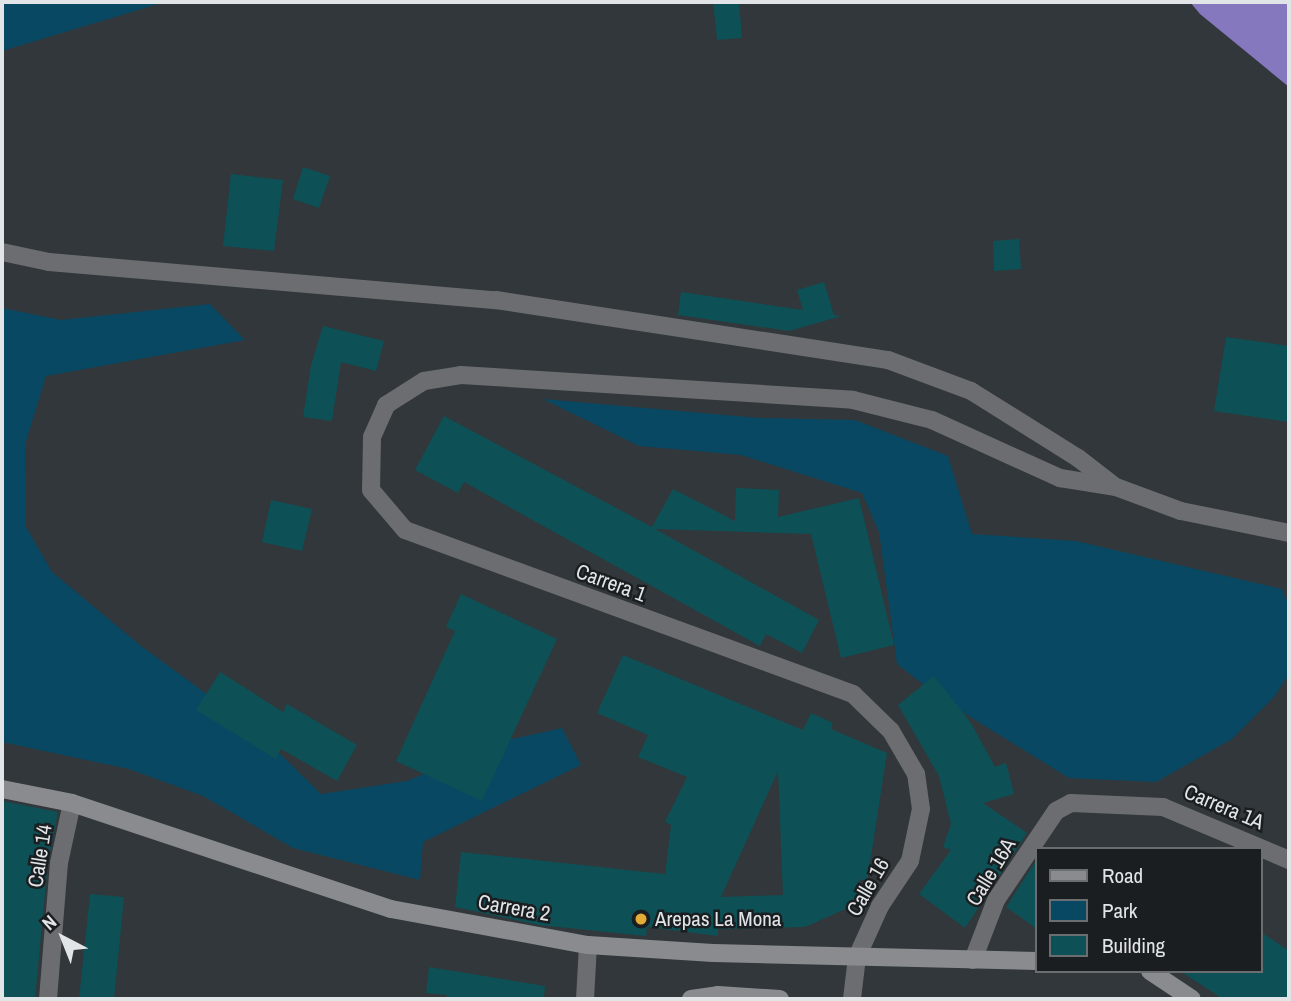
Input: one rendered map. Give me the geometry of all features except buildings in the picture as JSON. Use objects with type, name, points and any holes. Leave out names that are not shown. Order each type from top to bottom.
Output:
[{"type":"main road","name":"Carrera 2","points":[[2,789],[72,803],[391,909],[588,945],[857,957],[1036,961]]},
{"type":"main road","points":[[1153,973],[1192,999]]},
{"type":"main road","points":[[691,999],[718,995],[780,999]]},
{"type":"street","points":[[2,252],[49,262],[496,300],[888,360],[971,391],[1079,458],[1116,487],[1181,512],[1289,533]]},
{"type":"street","name":"Carrera 1","points":[[853,694],[429,542],[405,530],[371,490],[372,437],[386,405],[424,381],[461,375],[853,400],[932,420],[1060,478],[1116,487]]},
{"type":"street","name":"Calle 16","points":[[852,999],[857,957],[880,906],[910,861],[921,809],[916,774],[891,731],[853,694]]},
{"type":"street","name":"Carrera 1A","points":[[1056,811],[1089,801],[1163,807],[1258,847]]},
{"type":"street","name":"Calle 14","points":[[48,999],[59,863],[72,803]]},
{"type":"street","name":"Calle 16A","points":[[973,960],[996,900],[1056,811]]},
{"type":"street","name":"Carrera 1A","points":[[1263,849],[1289,860]]},
{"type":"street","points":[[585,999],[588,945]]},
{"type":"green space","points":[[2,2],[165,2],[2,51]]},
{"type":"green space","points":[[210,304],[245,340],[46,376],[25,445],[26,527],[52,572],[141,646],[256,730],[321,794],[407,781],[508,740],[562,728],[581,765],[423,842],[420,880],[293,848],[203,796],[129,769],[2,742],[2,308],[61,320]]},
{"type":"green space","points":[[543,399],[759,418],[855,420],[948,456],[972,534],[1076,541],[1282,589],[1289,606],[1289,674],[1274,697],[1232,739],[1156,782],[1069,778],[946,702],[897,664],[879,532],[862,493],[741,455],[639,446]]},
{"type":"shaded area","points":[[1190,2],[1289,2],[1289,87],[1200,14]]},
{"type":"place","name":"Arepas La Mona","points":[[641,919]]}]
